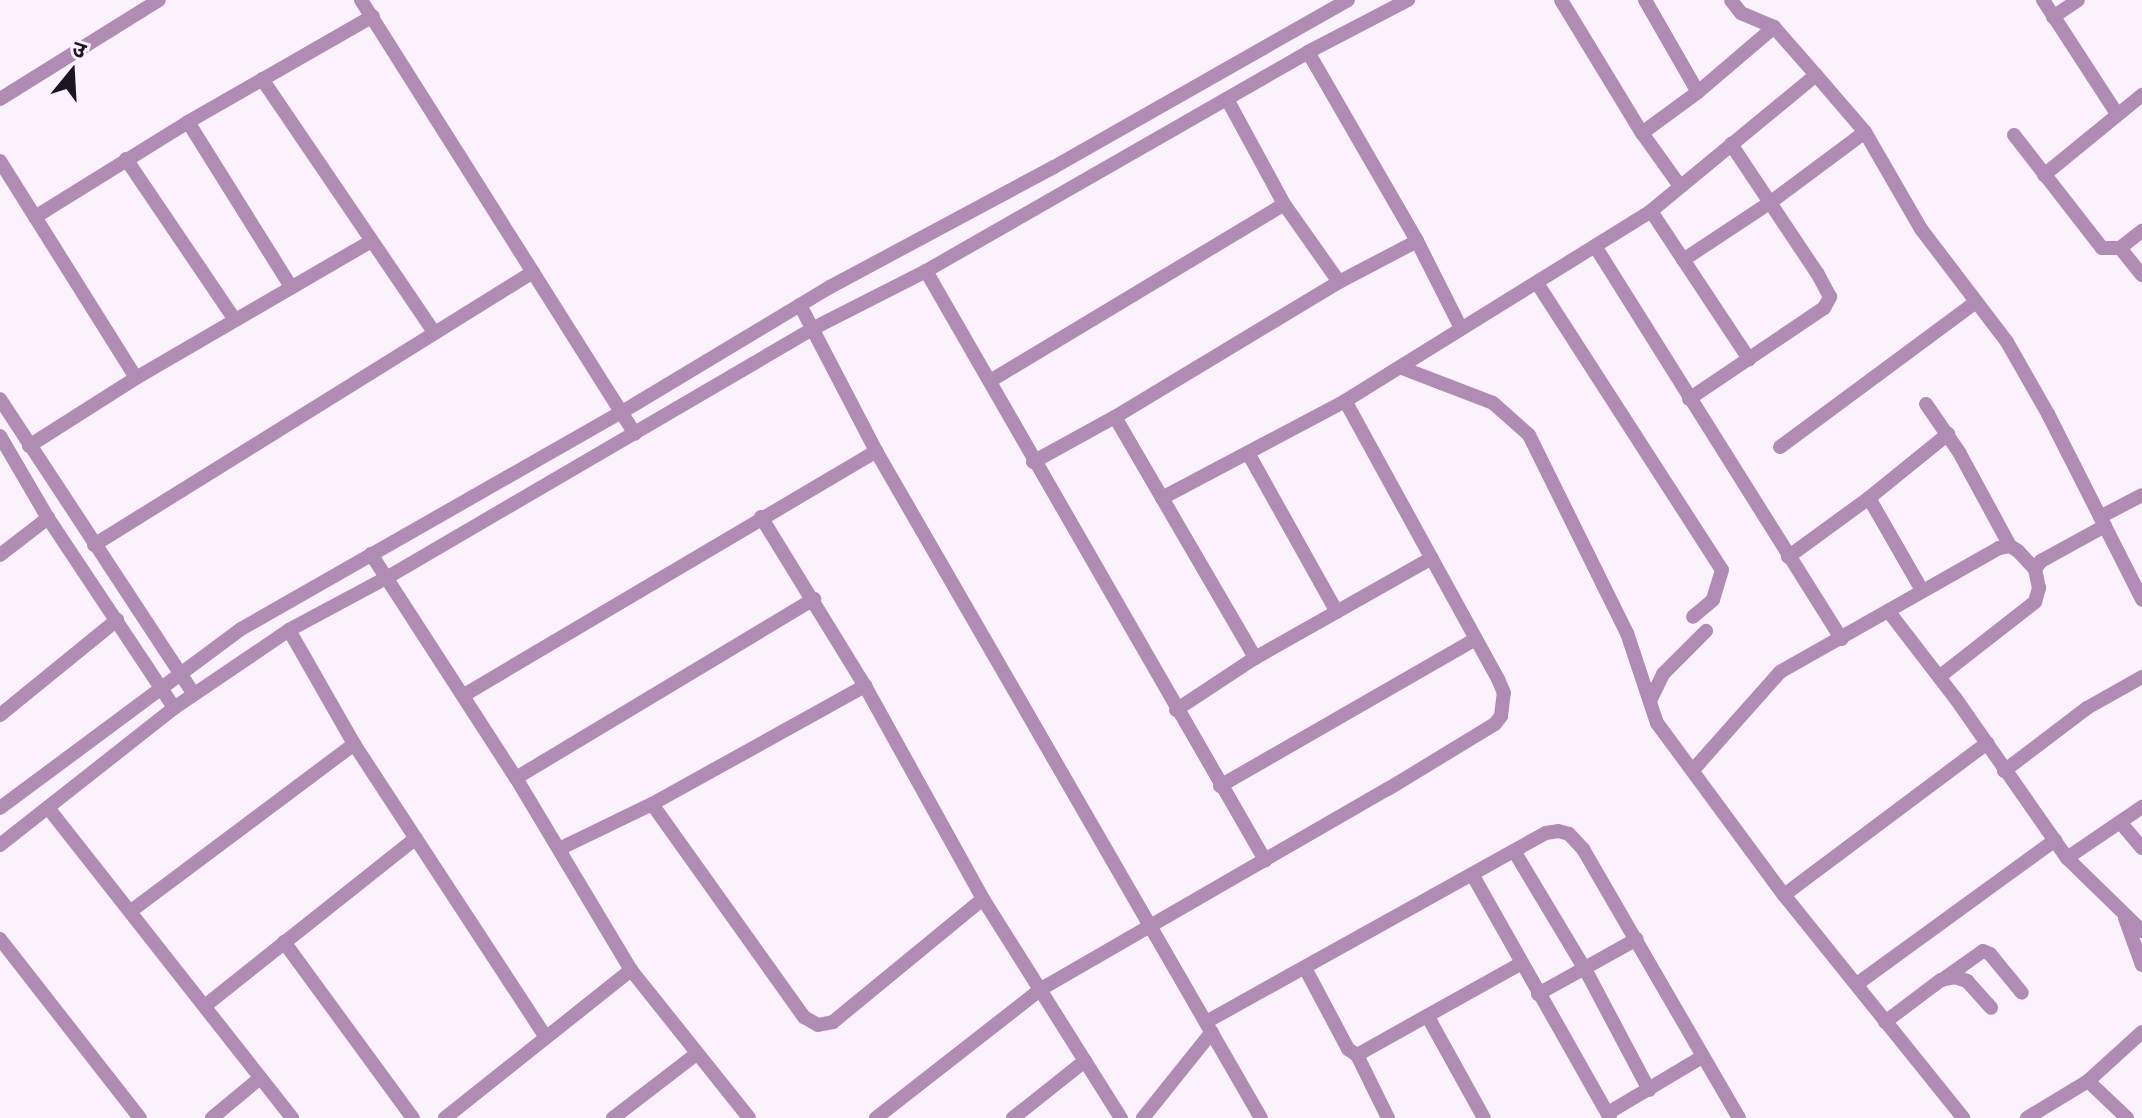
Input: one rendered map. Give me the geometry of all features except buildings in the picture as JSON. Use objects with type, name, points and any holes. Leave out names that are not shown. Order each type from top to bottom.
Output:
[{"type":"street","points":[[0,99],[159,0]]},
{"type":"street","points":[[361,0],[635,434]]},
{"type":"street","points":[[0,808],[241,629],[622,412],[800,305],[1054,167],[1348,0]]},
{"type":"street","points":[[0,845],[174,708],[289,630],[388,577],[812,329],[926,271],[1308,52],[1408,0]]},
{"type":"street","points":[[1561,0],[1642,133],[1680,186]]},
{"type":"street","points":[[1645,0],[1698,92]]},
{"type":"street","points":[[1731,0],[1741,13],[1774,27],[1865,132],[1921,229],[2007,342],[2142,599]]},
{"type":"street","points":[[2043,0],[2117,114]]},
{"type":"street","points":[[2053,17],[2078,0]]},
{"type":"street","points":[[35,217],[188,122],[373,16]]},
{"type":"street","points":[[1642,133],[1698,92],[1774,27]]},
{"type":"street","points":[[1308,52],[1417,241],[1461,328]]},
{"type":"street","points":[[1162,498],[1402,368],[1491,308],[1537,283],[1651,211],[1816,75]]},
{"type":"street","points":[[262,79],[434,332]]},
{"type":"street","points":[[2044,175],[2142,95]]},
{"type":"street","points":[[1227,99],[1284,204],[1339,282]]},
{"type":"street","points":[[188,122],[291,287]]},
{"type":"street","points":[[1683,260],[1771,202],[1865,132]]},
{"type":"street","points":[[2014,135],[2102,248],[2120,248],[2142,231]]},
{"type":"street","points":[[1689,399],[1824,308],[1830,297],[1731,144]]},
{"type":"street","points":[[126,159],[235,320]]},
{"type":"street","points":[[0,161],[136,378]]},
{"type":"street","points":[[990,381],[1284,204]]},
{"type":"street","points":[[1651,211],[1749,359]]},
{"type":"street","points":[[29,446],[136,378],[371,241]]},
{"type":"street","points":[[1033,462],[1115,417],[1339,282],[1417,241]]},
{"type":"street","points":[[1595,246],[1842,639]]},
{"type":"street","points":[[2120,248],[2142,275]]},
{"type":"street","points":[[926,271],[1033,462],[1265,860]]},
{"type":"street","points":[[94,545],[533,272]]},
{"type":"street","points":[[1537,283],[1722,570],[1713,600],[1693,617]]},
{"type":"street","points":[[1780,447],[1976,302]]},
{"type":"street","points":[[800,305],[876,451],[1153,926],[1261,1118]]},
{"type":"street","points":[[1402,368],[1493,403],[1529,435],[1627,633],[1657,723],[1784,895],[1963,1118]]},
{"type":"street","points":[[0,399],[194,694]]},
{"type":"street","points":[[876,1118],[1041,989],[1495,724],[1504,705],[1504,693],[1345,401]]},
{"type":"street","points":[[1926,404],[1948,434],[2010,546],[2035,569],[2039,588],[2035,602],[1939,677]]},
{"type":"street","points":[[1115,417],[1255,658]]},
{"type":"street","points":[[1788,557],[1869,498],[1948,434]]},
{"type":"street","points":[[0,436],[48,518],[162,685],[174,708]]},
{"type":"street","points":[[464,695],[876,451]]},
{"type":"street","points":[[1248,453],[1337,612]]},
{"type":"street","points":[[2035,569],[2041,561],[2142,495]]},
{"type":"street","points":[[1869,498],[1922,590]]},
{"type":"street","points":[[761,517],[865,686],[983,899],[1121,1118]]},
{"type":"street","points":[[0,555],[48,518]]},
{"type":"street","points":[[1693,770],[1780,672],[1889,612],[1922,590],[2010,546]]},
{"type":"street","points":[[371,554],[516,778],[631,970],[695,1055],[749,1118]]},
{"type":"street","points":[[1176,710],[1255,658],[1432,558]]},
{"type":"street","points":[[516,778],[814,599]]},
{"type":"street","points":[[1889,612],[1987,743],[2067,858],[2125,918],[2142,931]]},
{"type":"street","points":[[0,715],[117,620]]},
{"type":"street","points":[[289,630],[354,744],[546,1037]]},
{"type":"street","points":[[1650,701],[1663,674],[1706,631]]},
{"type":"street","points":[[1220,786],[1476,639]]},
{"type":"street","points":[[2004,771],[2087,708],[2142,677]]},
{"type":"street","points":[[559,849],[652,804],[865,686]]},
{"type":"street","points":[[1784,895],[1987,743]]},
{"type":"street","points":[[131,911],[354,744]]},
{"type":"street","points":[[652,804],[804,1017],[818,1025],[833,1022],[983,899]]},
{"type":"street","points":[[2067,858],[2142,807]]},
{"type":"street","points":[[49,809],[292,1118]]},
{"type":"street","points":[[2120,822],[2142,848]]},
{"type":"street","points":[[1143,1118],[1209,1027],[1305,968],[1546,833],[1569,834],[1583,849],[1739,1118]]},
{"type":"street","points":[[206,1005],[416,838]]},
{"type":"street","points":[[1857,984],[2055,840]]},
{"type":"street","points":[[1514,851],[1585,969],[1649,1090]]},
{"type":"street","points":[[1472,874],[1520,964],[1609,1116],[1702,1057]]},
{"type":"street","points":[[2125,918],[2142,965]]},
{"type":"street","points":[[0,939],[140,1118]]},
{"type":"street","points":[[1538,994],[1637,939]]},
{"type":"street","points":[[284,942],[413,1118]]},
{"type":"street","points":[[1885,1022],[1983,951],[1990,954],[2022,993]]},
{"type":"street","points":[[1357,1055],[1520,964]]},
{"type":"street","points":[[1305,968],[1348,1049],[1357,1055],[1388,1118]]},
{"type":"street","points":[[445,1118],[631,970]]},
{"type":"street","points":[[1941,980],[1955,977],[1967,981],[1991,1008]]},
{"type":"street","points":[[1428,1017],[1484,1118]]},
{"type":"street","points":[[2027,1118],[2088,1081],[2142,1032]]},
{"type":"street","points":[[613,1118],[695,1055]]},
{"type":"street","points":[[1013,1118],[1085,1061]]},
{"type":"street","points":[[212,1118],[260,1078]]},
{"type":"street","points":[[2088,1081],[2127,1118]]}]
